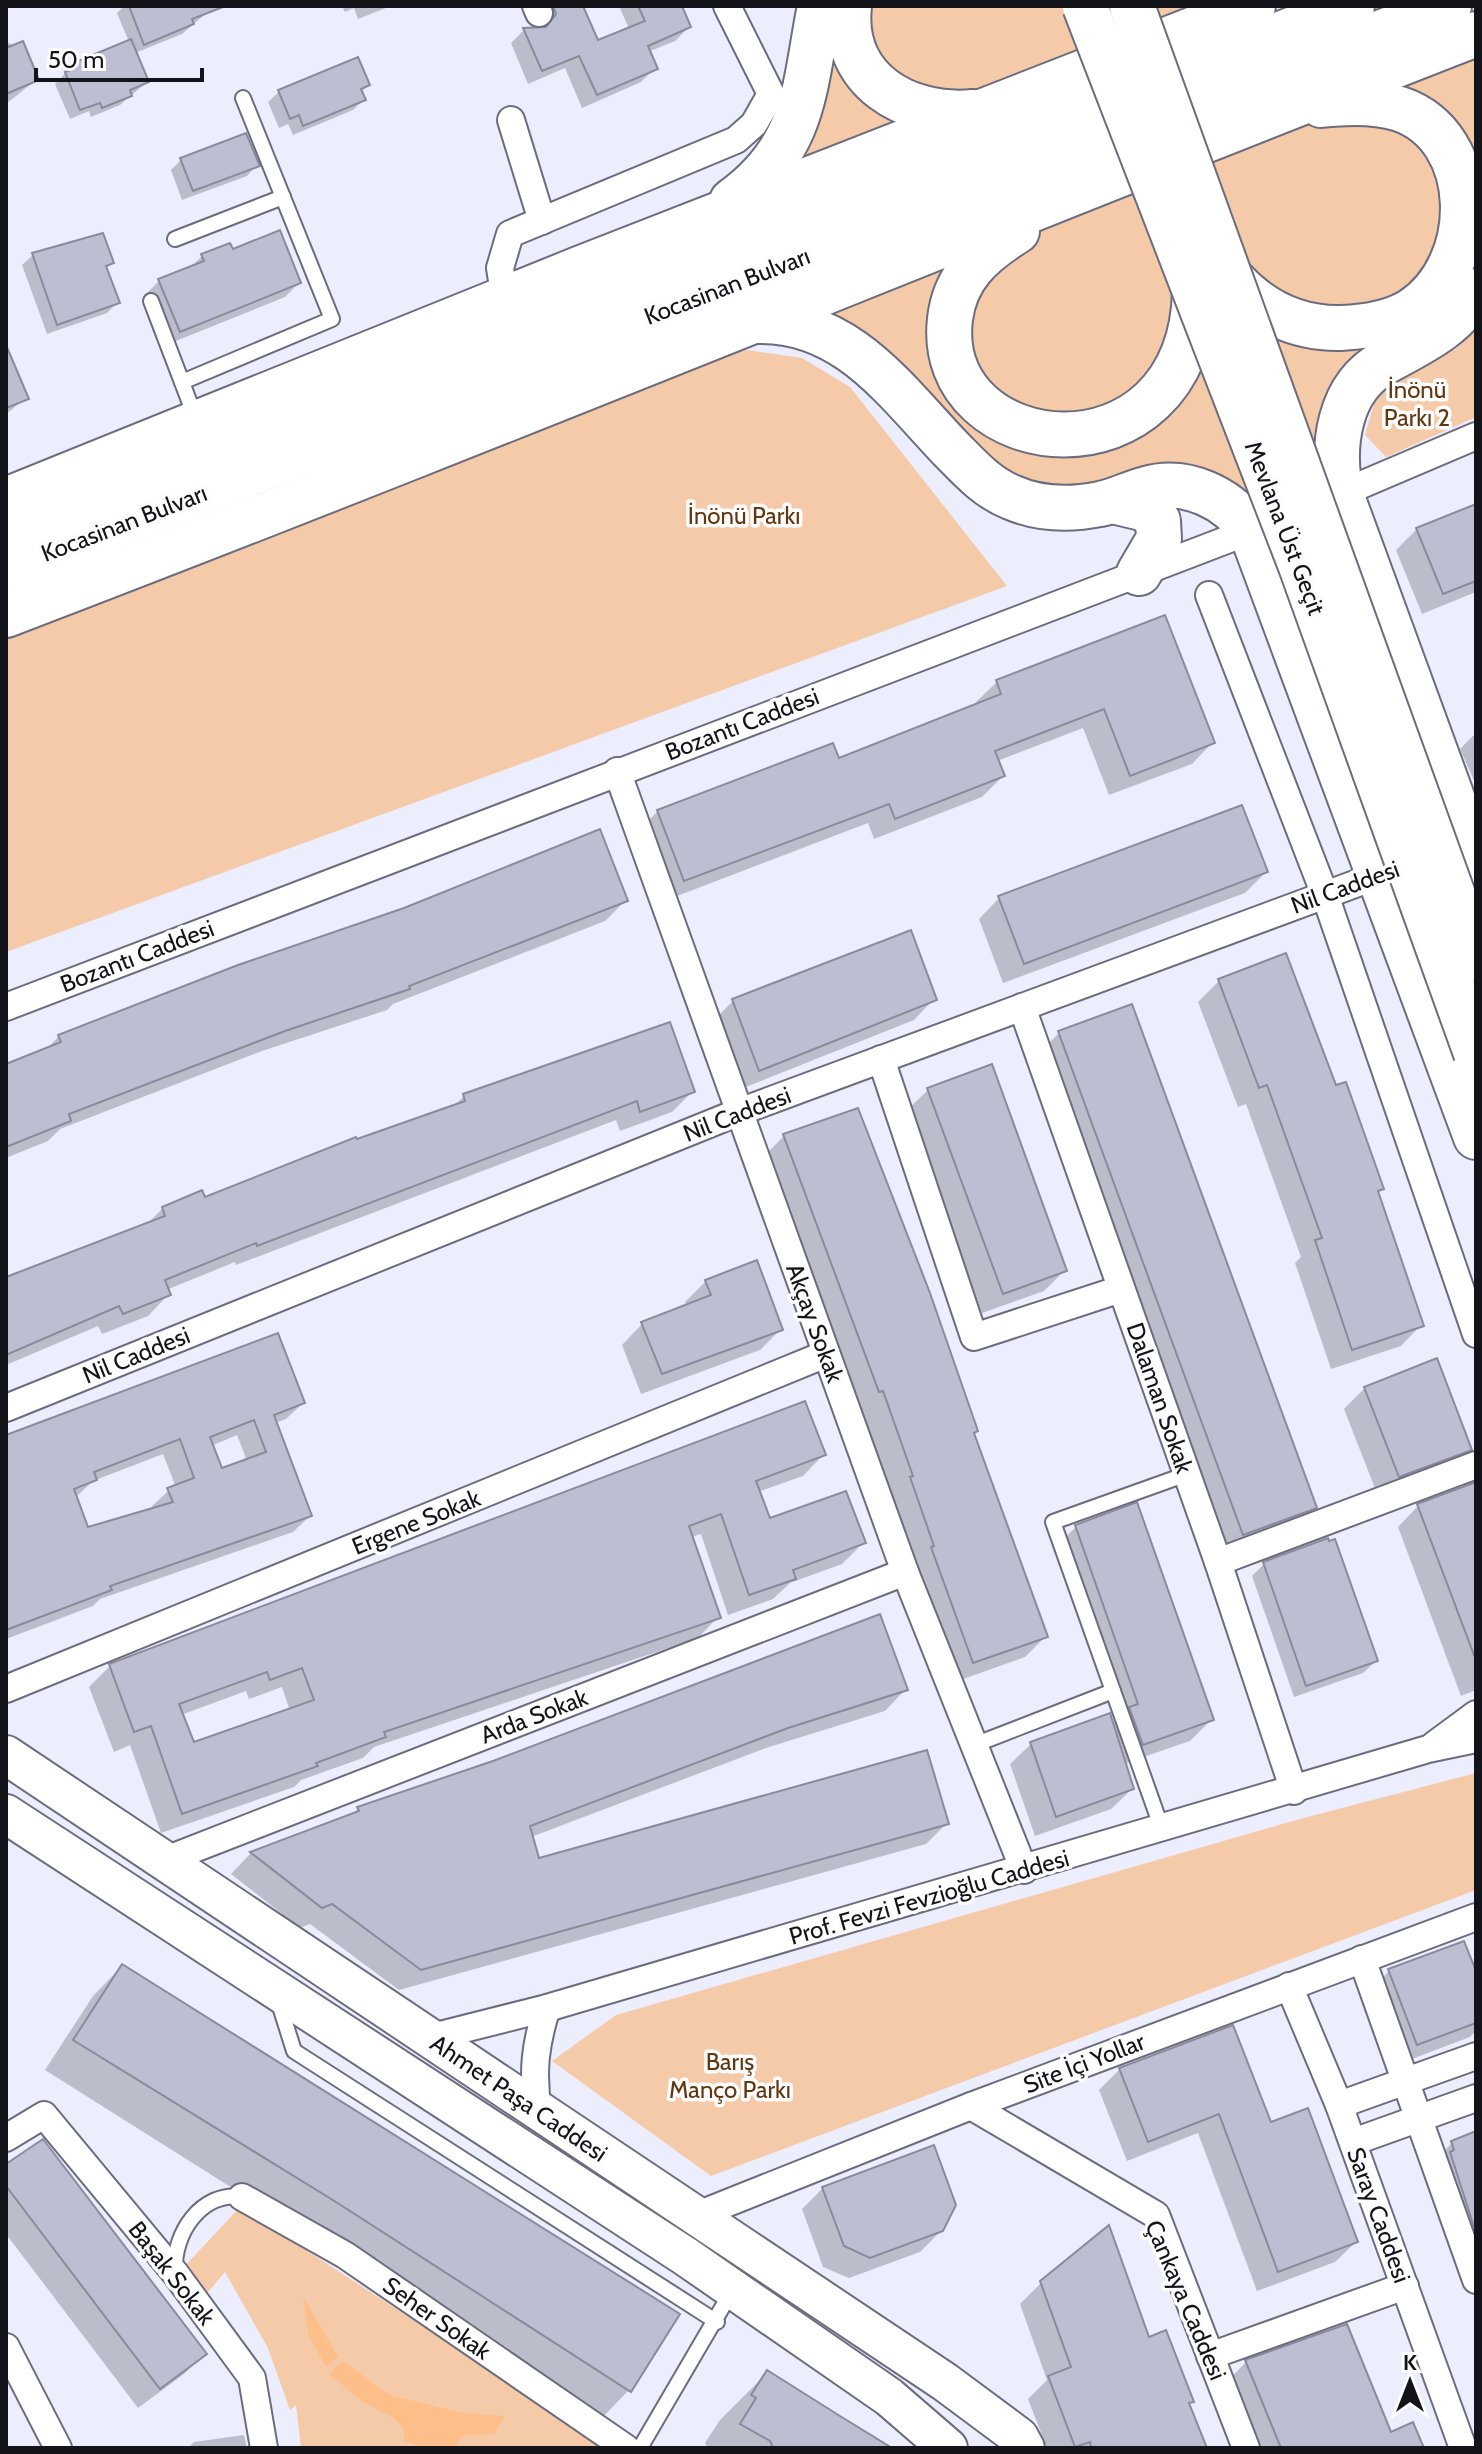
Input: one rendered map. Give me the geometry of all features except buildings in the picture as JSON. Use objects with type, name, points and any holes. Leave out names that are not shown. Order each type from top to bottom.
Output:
[{"type":"highway","name":"Mevlana Üst Geçit","points":[[1085,6],[1214,286],[1476,959]]},
{"type":"highway","name":"Mevlana Üst Geçit","points":[[1132,6],[1301,566],[1476,1053]]},
{"type":"highway","name":"Kocasinan Bulvarı","points":[[6,535],[1352,6]]},
{"type":"highway","name":"Kocasinan Bulvarı","points":[[6,569],[208,454],[1449,6]]},
{"type":"highway","points":[[824,7],[864,73],[877,87],[899,100],[935,112],[955,114],[995,107]]},
{"type":"highway","points":[[702,221],[754,182],[789,136],[808,87],[824,7]]},
{"type":"highway","points":[[6,601],[208,454],[505,299],[1240,10]]},
{"type":"highway","points":[[6,615],[399,465],[749,321],[1476,34]]},
{"type":"highway","points":[[1083,189],[980,256],[956,295],[949,328],[954,365],[973,397],[996,415],[1028,429],[1074,435],[1104,429],[1134,416],[1157,398],[1177,369],[1214,286],[1288,320],[1327,328],[1364,326],[1392,320],[1420,305],[1447,274],[1460,246],[1467,211],[1465,178],[1450,147],[1432,127],[1403,110],[1384,105],[1335,103],[1276,112]]},
{"type":"highway","points":[[1473,848],[1341,494],[1336,446],[1341,420],[1352,395],[1384,362],[1426,342],[1445,327],[1476,291]]},
{"type":"highway","points":[[749,321],[781,321],[813,328],[851,347],[980,478],[1008,496],[1062,509],[1113,501],[1155,487],[1196,490],[1224,502],[1251,531],[1476,1137]]},
{"type":"highway","points":[[6,500],[208,454]]},
{"type":"highway","points":[[6,514],[208,454]]},
{"type":"highway","points":[[1113,501],[1146,509],[1158,521],[1159,539],[1139,573]]},
{"type":"highway","points":[[1290,633],[1288,605],[1295,586],[1306,571],[1324,563],[1341,564],[1362,578],[1380,602]]},
{"type":"highway","points":[[1419,984],[1423,933],[1436,916],[1448,911],[1476,916]]},
{"type":"street","points":[[505,299],[500,268],[504,243],[510,234],[736,140],[754,124],[771,94],[727,6]]},
{"type":"street","points":[[511,120],[542,221]]},
{"type":"street","name":"Bozantı Caddesi","points":[[6,1007],[1251,531],[1476,436]]},
{"type":"street","points":[[1209,595],[1325,895],[1476,1334]]},
{"type":"street","name":"Akçay Sokak","points":[[617,771],[905,1572],[1024,1870]]},
{"type":"street","name":"Nil Caddesi","points":[[6,1408],[739,1112],[1378,875],[1473,848]]},
{"type":"street","name":"Dalaman Sokak","points":[[1022,1007],[1218,1562],[1294,1791]]},
{"type":"street","points":[[881,1059],[974,1337],[1121,1289]]},
{"type":"street","name":"Ergene Sokak","points":[[6,1689],[826,1354]]},
{"type":"street","points":[[1218,1562],[1476,1465]]},
{"type":"street","name":"Arda Sokak","points":[[163,1861],[905,1572]]},
{"type":"street","points":[[1428,1749],[1476,1714]]},
{"type":"street","points":[[1428,1749],[1476,1739]]},
{"type":"street","name":"Prof. Fevzi Fevzioğlu Caddesi","points":[[428,2038],[547,2008],[1294,1791],[1428,1749]]},
{"type":"street","name":"Ahmet Paşa Caddesi","points":[[6,1755],[945,2382],[1019,2437],[1025,2448]]},
{"type":"street","name":"Ahmet Paşa Caddesi","points":[[6,1814],[733,2289],[889,2397],[948,2448]]},
{"type":"street","name":"Site İçi Yollar","points":[[695,2216],[971,2106],[1476,1917]]},
{"type":"street","points":[[1362,1959],[1476,2280]]},
{"type":"street","name":"Saray Caddesi","points":[[1289,1986],[1353,2142],[1463,2448]]},
{"type":"street","points":[[538,2111],[534,2066],[536,2043],[547,2008]]},
{"type":"street","points":[[1339,2105],[1476,2056]]},
{"type":"street","points":[[1353,2142],[1476,2098]]},
{"type":"street","name":"Çankaya Caddesi","points":[[971,2106],[1156,2215],[1246,2448]]},
{"type":"street","name":"Başak Sokak","points":[[6,2138],[44,2115],[175,2273],[252,2378],[264,2448]]},
{"type":"street","name":"Seher Sokak","points":[[242,2197],[345,2255],[626,2448]]},
{"type":"street","points":[[1210,2356],[1405,2286]]},
{"type":"street","points":[[6,2347],[58,2448]]},
{"type":"lane","points":[[182,382],[332,319],[243,98]]},
{"type":"lane","points":[[175,239],[283,197]]},
{"type":"lane","points":[[151,301],[208,454]]},
{"type":"lane","points":[[1162,1829],[1053,1522],[1187,1474]]},
{"type":"lane","points":[[974,1745],[1113,1691]]},
{"type":"lane","points":[[275,1992],[294,2051],[717,2322]]},
{"type":"lane","points":[[175,2273],[174,2252],[196,2213],[215,2199],[229,2195],[242,2197]]},
{"type":"lane","points":[[640,2448],[717,2322],[733,2289]]},
{"type":"green space","points":[[857,6],[1212,6],[955,100],[885,78]]},
{"type":"green space","points":[[822,20],[927,121],[777,178]]},
{"type":"green space","points":[[1476,43],[1476,178],[1369,87]]},
{"type":"green space","points":[[1368,119],[1413,136],[1438,157],[1449,189],[1448,237],[1471,250],[1476,215],[1476,269],[1461,296],[1438,321],[1375,356],[1330,402],[1323,464],[1325,489],[1256,516],[1218,486],[1169,475],[1124,478],[1084,495],[1039,494],[987,471],[869,344],[818,310],[947,261],[933,308],[934,347],[955,393],[989,426],[1003,399],[985,388],[966,358],[963,324],[984,265],[1081,203],[1286,128]]},
{"type":"green space","name":"İnönü Parkı 2","points":[[1476,327],[1476,417],[1386,457],[1365,435],[1374,404],[1393,374],[1456,349]]},
{"type":"green space","name":"İnönü Parkı","points":[[746,350],[802,358],[850,387],[1007,586],[6,952],[6,633],[256,544],[727,352]]},
{"type":"green space","name":"Barış Manço Parkı","points":[[1476,1773],[1476,1890],[711,2176],[552,2061],[616,2015],[1300,1819]]},
{"type":"green space","points":[[240,2207],[607,2448],[301,2448],[296,2405],[290,2410],[268,2348],[225,2272],[202,2299],[182,2269]]},
{"type":"shaded area","points":[[303,2296],[338,2357],[326,2367],[309,2336]]},
{"type":"shaded area","points":[[343,2361],[389,2395],[463,2413],[505,2416],[494,2434],[465,2435],[451,2448],[427,2448],[405,2441],[403,2428],[395,2419],[363,2402],[329,2374]]}]
